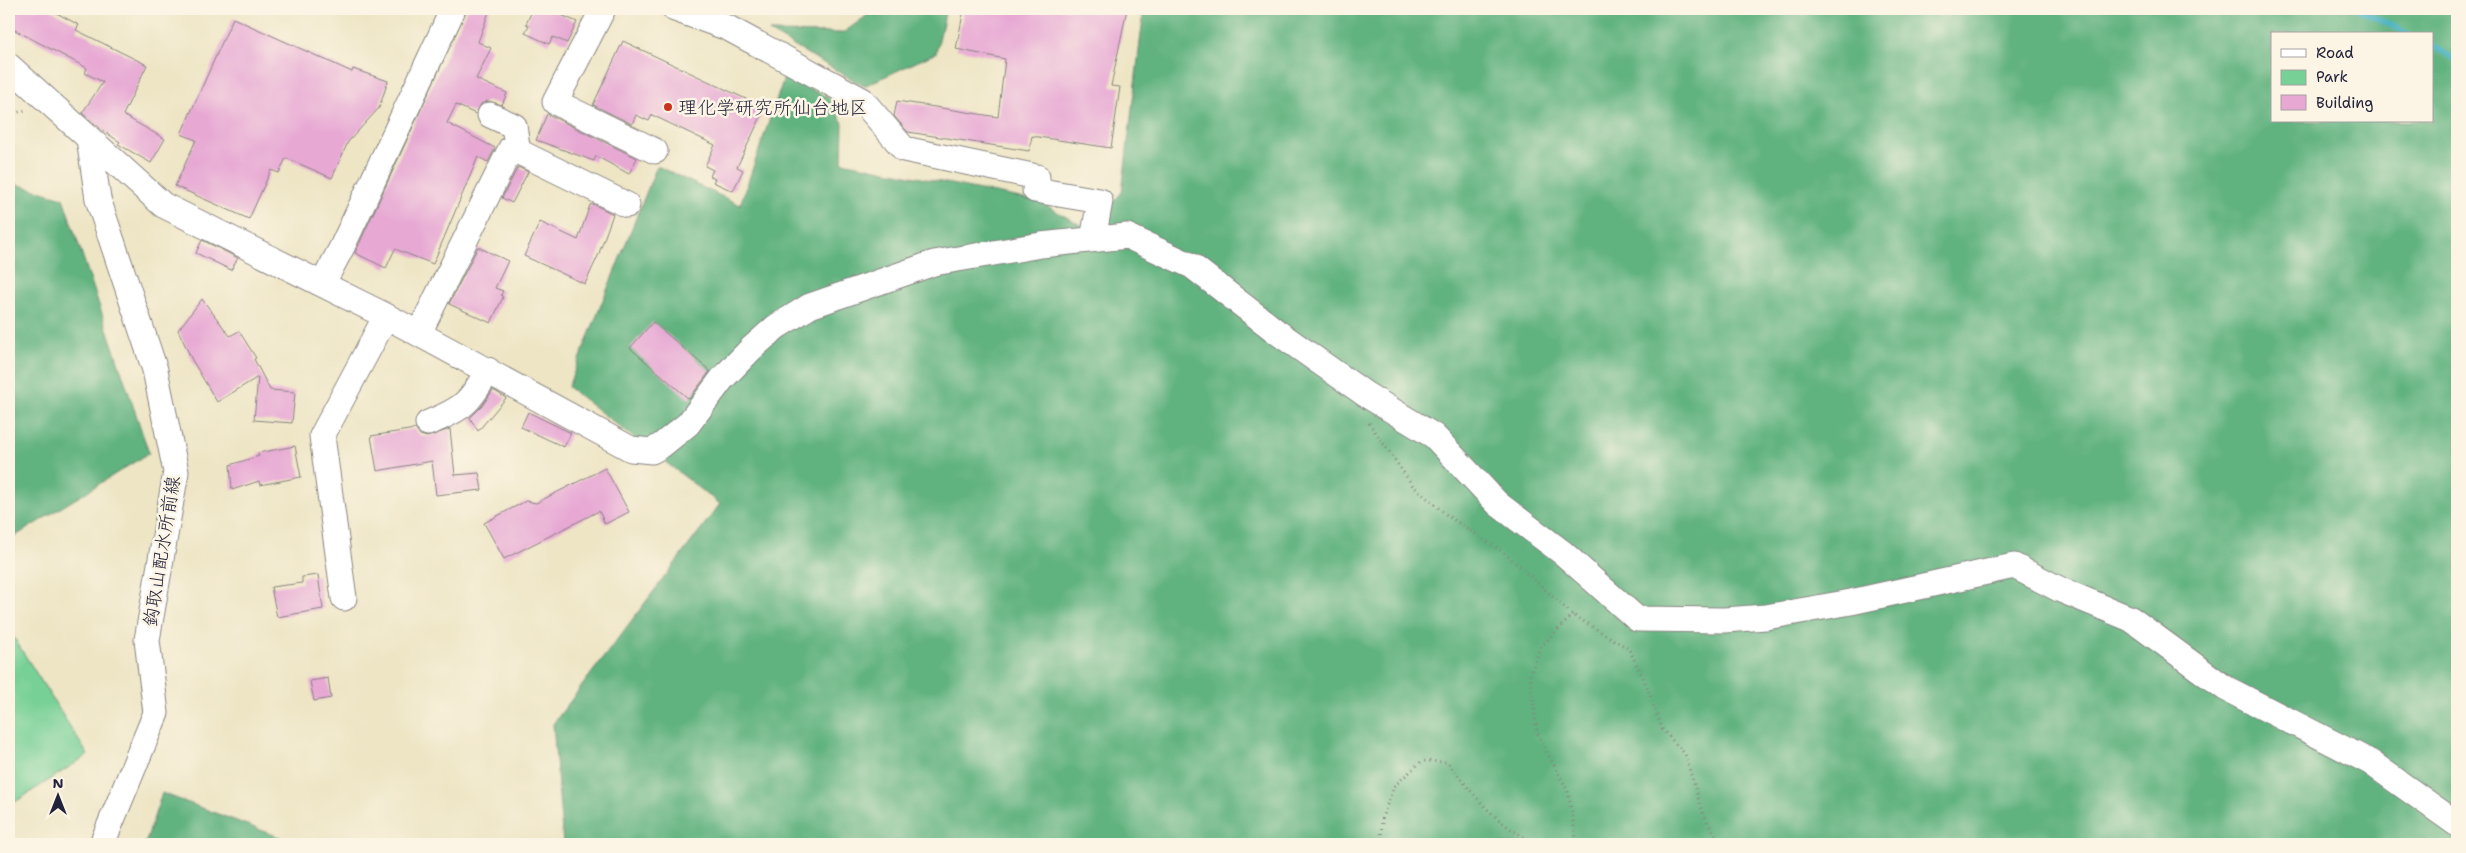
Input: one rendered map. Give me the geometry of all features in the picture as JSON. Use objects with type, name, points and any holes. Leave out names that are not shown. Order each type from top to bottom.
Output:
[{"type":"street","points":[[323,282],[342,247],[453,9]]},
{"type":"street","points":[[603,9],[555,102],[655,151]]},
{"type":"street","points":[[675,9],[728,28],[862,100],[904,149],[1037,177],[1036,190],[1100,201],[1093,239]]},
{"type":"street","points":[[9,66],[163,205],[323,282],[631,449],[652,451],[688,424],[717,385],[750,349],[776,327],[810,306],[934,263],[1032,246],[1127,236],[1192,266],[1277,332],[1365,394],[1434,436],[1498,504],[1563,553],[1637,619],[1724,620],[1766,617],[1851,602],[2014,566],[2061,590],[2131,619],[2225,688],[2370,762],[2457,824]]},
{"type":"street","points":[[490,115],[514,126],[518,152]]},
{"type":"street","name":"鈎取山配水所前線","points":[[89,139],[98,199],[155,370],[176,472],[147,640],[156,713],[102,844]]},
{"type":"street","points":[[419,333],[511,148],[600,180],[627,205]]},
{"type":"street","points":[[344,598],[322,436],[386,316]]},
{"type":"street","points":[[428,423],[457,411],[476,392],[488,370]]},
{"type":"path","points":[[1364,416],[1413,486],[1448,516],[1506,554],[1573,615],[1629,650],[1645,682],[1662,729],[1685,754],[1703,814],[1721,844]]},
{"type":"path","points":[[1570,844],[1576,838],[1568,791],[1537,733],[1530,675],[1541,646],[1573,615]]},
{"type":"path","points":[[1381,844],[1382,818],[1394,786],[1422,761],[1448,762],[1497,819],[1533,842],[1548,844]]},
{"type":"green space","points":[[876,9],[946,9],[936,53],[864,86],[769,32],[843,33]]},
{"type":"green space","points":[[1144,9],[2457,9],[2457,844],[563,844],[553,724],[720,504],[568,387],[657,166],[740,205],[784,78],[828,97],[843,123],[842,162],[1040,202],[1089,230],[1122,192]]},
{"type":"green space","points":[[9,182],[63,198],[149,453],[9,540]]},
{"type":"green space","points":[[9,630],[88,755],[9,806]]},
{"type":"green space","points":[[162,793],[298,844],[145,844]]},
{"type":"building","points":[[9,9],[49,9],[79,25],[76,30],[147,65],[123,115],[165,139],[151,163],[118,144],[120,142],[82,113],[103,82],[85,73],[87,68],[13,29],[14,27],[9,24]]},
{"type":"building","points":[[467,9],[490,9],[478,42],[491,48],[476,79],[507,93],[502,105],[488,101],[481,104],[476,114],[456,105],[447,123],[495,148],[488,162],[478,157],[433,264],[395,249],[386,268],[355,253]]},
{"type":"building","points":[[533,9],[548,9],[577,22],[567,43],[553,37],[549,44],[525,33],[529,25],[526,24]]},
{"type":"building","points":[[964,9],[1127,9],[1111,86],[1120,87],[1111,148],[1032,136],[1029,151],[908,132],[894,116],[897,101],[998,117],[1005,59],[956,49]]},
{"type":"building","points":[[233,18],[352,72],[353,69],[388,81],[379,108],[348,142],[332,178],[286,158],[279,173],[271,170],[249,219],[175,186],[196,140],[181,134]]},
{"type":"building","points":[[623,41],[765,108],[737,167],[743,170],[733,191],[713,182],[715,179],[710,176],[713,170],[705,166],[715,145],[652,115],[649,121],[636,115],[632,124],[593,105]]},
{"type":"building","points":[[547,114],[637,158],[629,174],[596,156],[594,161],[536,140]]},
{"type":"building","points":[[518,167],[528,172],[512,203],[502,198]]},
{"type":"building","points":[[593,204],[613,214],[598,256],[585,284],[524,256],[540,222],[578,240],[590,205]]},
{"type":"building","points":[[202,240],[238,258],[231,270],[196,253]]},
{"type":"building","points":[[478,247],[508,261],[495,288],[503,291],[501,295],[503,297],[491,323],[449,304]]},
{"type":"building","points":[[202,299],[230,336],[239,331],[256,358],[254,359],[270,390],[295,392],[292,423],[254,420],[258,377],[217,402],[192,360],[178,330]]},
{"type":"building","points":[[653,322],[710,371],[689,399],[630,348]]},
{"type":"building","points":[[493,390],[506,398],[478,431],[470,418],[482,406]]},
{"type":"building","points":[[528,412],[571,433],[564,447],[521,427]]},
{"type":"building","points":[[415,429],[420,435],[427,437],[450,429],[455,475],[479,473],[482,490],[436,495],[432,461],[377,471],[371,436]]},
{"type":"building","points":[[295,446],[301,477],[260,485],[259,481],[232,490],[230,465],[259,456],[258,453]]},
{"type":"building","points":[[605,468],[629,512],[605,524],[599,511],[504,559],[484,523],[526,501],[536,503]]},
{"type":"building","points":[[318,575],[323,609],[277,617],[271,587],[302,583],[302,577]]},
{"type":"building","points":[[328,678],[331,698],[314,701],[310,681]]},
{"type":"waterway","points":[[2357,9],[2405,32]]},
{"type":"waterway","points":[[2434,46],[2457,61]]},
{"type":"place","name":"理化学研究所仙台地区","points":[[668,107]]}]
